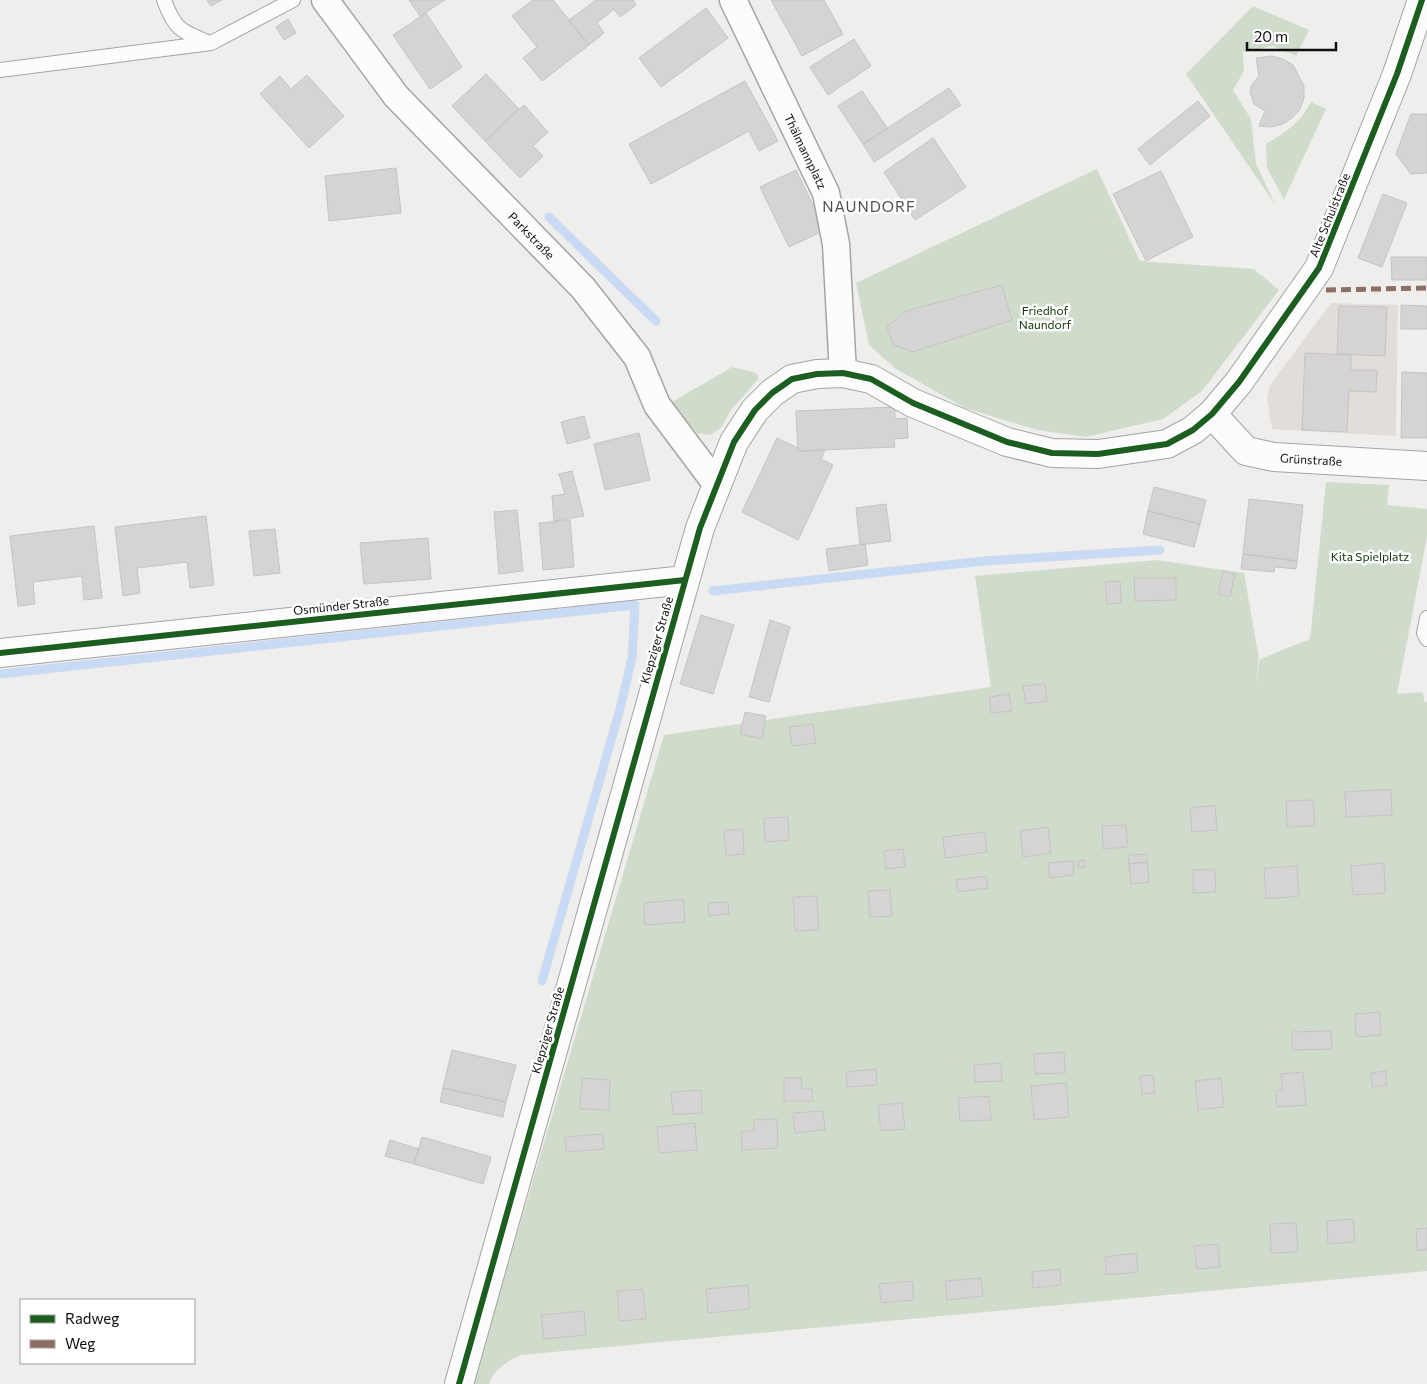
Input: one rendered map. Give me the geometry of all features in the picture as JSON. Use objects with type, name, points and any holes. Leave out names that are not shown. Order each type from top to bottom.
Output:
[{"type":"street","name":"Parkstraße","points":[[325,0],[396,96],[584,288],[637,357],[657,405],[717,484]]},
{"type":"street","name":"Thälmannplatz","points":[[733,0],[826,193],[836,244],[843,373]]},
{"type":"street","name":"Alte Schulstraße","points":[[1212,414],[1239,382],[1319,268],[1394,83],[1422,0]]},
{"type":"street","name":"Klepziger Straße","points":[[462,1373],[700,528],[734,442],[755,410],[772,394],[792,380],[817,374],[843,373],[871,379],[913,403],[1007,442],[1052,452],[1098,454],[1167,444],[1193,430],[1212,414]]},
{"type":"street","name":"Grünstraße","points":[[1212,414],[1246,451],[1274,457],[1427,466]]},
{"type":"street","name":"Osmünder Straße","points":[[0,653],[685,580]]},
{"type":"lane","points":[[164,0],[171,19],[183,32],[211,43]]},
{"type":"lane","points":[[0,70],[211,43],[293,0]]},
{"type":"lane","points":[[1427,618],[1424,633],[1427,639]]},
{"type":"shaded area","points":[[1331,303],[1398,305],[1396,436],[1272,429],[1267,398],[1270,385]]},
{"type":"green space","points":[[1253,6],[1309,30],[1296,56],[1273,46],[1243,52],[1244,71],[1233,90],[1251,119],[1256,164],[1276,206],[1186,74]]},
{"type":"green space","points":[[1311,102],[1326,109],[1284,199],[1267,168],[1266,144],[1292,126],[1302,116]]},
{"type":"green space","name":"Friedhof Naundorf","points":[[1097,169],[1140,261],[1254,269],[1279,290],[1202,391],[1163,419],[1086,437],[1037,430],[965,408],[896,369],[869,345],[856,283]]},
{"type":"green space","points":[[732,367],[754,372],[758,375],[758,379],[732,409],[721,428],[710,435],[697,433],[672,402]]},
{"type":"green space","name":"Kita Spielplatz","points":[[1326,482],[1389,485],[1387,505],[1427,509],[1427,537],[1397,694],[1423,692],[1424,701],[1427,702],[1427,1271],[521,1355],[502,1366],[494,1374],[489,1384],[473,1384],[664,735],[991,687],[975,576],[1156,560],[1244,573],[1259,659],[1256,685],[1260,659],[1310,639]]},
{"type":"building","points":[[207,0],[222,0],[211,6]]},
{"type":"building","points":[[409,0],[445,0],[420,16]]},
{"type":"building","points":[[533,0],[553,0],[589,45],[542,81],[523,58],[537,47],[512,16]]},
{"type":"building","points":[[596,0],[633,0],[636,5],[620,17],[614,9],[597,23],[604,33],[589,45],[569,20]]},
{"type":"building","points":[[771,0],[824,0],[843,34],[802,56]]},
{"type":"building","points":[[706,8],[728,38],[661,87],[639,58]]},
{"type":"building","points":[[426,13],[462,67],[430,89],[393,35]]},
{"type":"building","points":[[288,19],[296,33],[284,40],[276,27]]},
{"type":"building","points":[[854,39],[871,66],[828,95],[810,67]]},
{"type":"building","points":[[1272,56],[1283,59],[1293,65],[1304,86],[1304,98],[1300,109],[1283,124],[1271,127],[1259,126],[1265,111],[1254,104],[1250,92],[1251,86],[1259,76],[1256,58]]},
{"type":"building","points":[[486,74],[519,109],[485,141],[452,106]]},
{"type":"building","points":[[307,75],[344,116],[309,148],[260,94],[280,76],[291,89]]},
{"type":"building","points":[[745,81],[778,141],[759,151],[749,131],[651,184],[629,144]]},
{"type":"building","points":[[949,88],[961,105],[874,162],[863,144]]},
{"type":"building","points":[[862,91],[887,128],[863,144],[838,106]]},
{"type":"building","points":[[1198,101],[1210,116],[1150,165],[1138,149]]},
{"type":"building","points":[[524,105],[548,132],[533,146],[543,156],[520,178],[485,141]]},
{"type":"building","points":[[1411,114],[1427,114],[1427,173],[1411,174],[1396,154]]},
{"type":"building","points":[[933,138],[966,187],[915,220],[884,172]]},
{"type":"building","points":[[396,168],[401,213],[329,221],[325,176]]},
{"type":"building","points":[[796,170],[825,230],[789,247],[760,187]]},
{"type":"building","points":[[1161,171],[1193,237],[1146,261],[1113,194]]},
{"type":"building","points":[[1383,194],[1407,203],[1382,267],[1358,258]]},
{"type":"building","points":[[1391,257],[1427,257],[1427,280],[1392,280]]},
{"type":"building","points":[[1002,285],[1012,320],[913,352],[893,345],[887,327],[906,311]]},
{"type":"building","points":[[1401,305],[1427,306],[1427,329],[1401,329]]},
{"type":"building","points":[[1339,306],[1387,307],[1385,356],[1337,354]]},
{"type":"building","points":[[1305,353],[1351,355],[1351,370],[1377,370],[1376,392],[1349,391],[1347,432],[1302,430]]},
{"type":"building","points":[[1402,372],[1427,373],[1427,438],[1401,438]]},
{"type":"building","points":[[895,407],[895,419],[907,418],[908,438],[894,439],[895,447],[798,451],[796,411]]},
{"type":"building","points":[[584,416],[590,438],[567,444],[561,422]]},
{"type":"building","points":[[639,433],[650,480],[605,490],[594,444]]},
{"type":"building","points":[[777,438],[798,448],[798,451],[825,450],[821,459],[833,465],[798,540],[742,512]]},
{"type":"building","points":[[572,471],[584,516],[554,521],[552,496],[565,494],[559,474]]},
{"type":"building","points":[[1154,487],[1206,500],[1200,524],[1148,511]]},
{"type":"building","points":[[1249,499],[1303,505],[1297,561],[1243,554]]},
{"type":"building","points":[[886,504],[891,541],[860,545],[856,508]]},
{"type":"building","points":[[517,510],[523,571],[499,574],[494,512]]},
{"type":"building","points":[[1148,511],[1200,524],[1194,547],[1143,534]]},
{"type":"building","points":[[206,516],[214,585],[190,588],[187,562],[137,568],[140,593],[123,596],[115,527]]},
{"type":"building","points":[[570,520],[574,567],[543,570],[539,523]]},
{"type":"building","points":[[94,526],[102,598],[84,600],[82,576],[33,582],[35,604],[18,606],[10,536]]},
{"type":"building","points":[[275,529],[280,573],[254,576],[249,531]]},
{"type":"building","points":[[428,538],[431,579],[364,584],[360,543]]},
{"type":"building","points":[[865,544],[868,565],[829,571],[826,549]]},
{"type":"building","points":[[1243,554],[1297,561],[1296,569],[1275,567],[1274,572],[1241,569]]},
{"type":"building","points":[[1223,571],[1235,574],[1230,597],[1218,594]]},
{"type":"building","points":[[1134,578],[1176,578],[1176,600],[1135,601]]},
{"type":"building","points":[[1120,581],[1121,603],[1107,604],[1105,582]]},
{"type":"building","points":[[701,615],[734,625],[713,694],[680,684]]},
{"type":"building","points":[[770,620],[790,627],[769,702],[749,697]]},
{"type":"building","points":[[1045,683],[1047,701],[1026,704],[1023,686]]},
{"type":"building","points":[[1009,694],[1012,711],[991,713],[989,697]]},
{"type":"building","points":[[745,712],[766,716],[762,739],[740,734]]},
{"type":"building","points":[[813,724],[816,743],[792,746],[789,727]]},
{"type":"building","points":[[1391,789],[1392,815],[1346,817],[1345,792]]},
{"type":"building","points":[[1313,800],[1315,826],[1287,827],[1286,801]]},
{"type":"building","points":[[1215,805],[1217,830],[1192,832],[1190,808]]},
{"type":"building","points":[[788,817],[789,840],[765,842],[764,818]]},
{"type":"building","points":[[1126,825],[1128,847],[1103,849],[1102,826]]},
{"type":"building","points":[[1048,827],[1051,853],[1023,857],[1020,831]]},
{"type":"building","points":[[743,829],[744,854],[726,856],[724,830]]},
{"type":"building","points":[[985,832],[987,852],[945,858],[943,837]]},
{"type":"building","points":[[903,849],[905,867],[886,869],[884,851]]},
{"type":"building","points":[[1147,854],[1147,862],[1129,864],[1128,855]]},
{"type":"building","points":[[1085,860],[1085,867],[1078,868],[1078,861]]},
{"type":"building","points":[[1073,861],[1074,875],[1050,878],[1048,863]]},
{"type":"building","points":[[1147,862],[1149,882],[1131,884],[1129,864]]},
{"type":"building","points":[[1384,863],[1385,893],[1353,895],[1351,866]]},
{"type":"building","points":[[1297,866],[1299,896],[1266,899],[1264,868]]},
{"type":"building","points":[[1215,869],[1216,892],[1193,893],[1193,870]]},
{"type":"building","points":[[986,876],[988,888],[958,892],[956,880]]},
{"type":"building","points":[[890,890],[892,916],[870,917],[868,891]]},
{"type":"building","points":[[817,896],[819,930],[795,931],[793,897]]},
{"type":"building","points":[[683,899],[685,922],[645,925],[644,903]]},
{"type":"building","points":[[728,902],[729,914],[709,916],[708,903]]},
{"type":"building","points":[[1380,1012],[1381,1035],[1356,1037],[1355,1014]]},
{"type":"building","points":[[1331,1031],[1332,1049],[1292,1050],[1292,1032]]},
{"type":"building","points":[[452,1050],[516,1065],[506,1102],[443,1088]]},
{"type":"building","points":[[1064,1052],[1065,1073],[1035,1074],[1034,1054]]},
{"type":"building","points":[[1001,1063],[1002,1081],[975,1082],[974,1065]]},
{"type":"building","points":[[876,1069],[877,1085],[847,1087],[846,1072]]},
{"type":"building","points":[[1386,1071],[1387,1085],[1372,1087],[1371,1073]]},
{"type":"building","points":[[1303,1072],[1306,1105],[1277,1107],[1276,1090],[1282,1090],[1281,1074]]},
{"type":"building","points":[[1153,1075],[1155,1093],[1142,1094],[1140,1076]]},
{"type":"building","points":[[582,1078],[610,1080],[609,1110],[580,1109]]},
{"type":"building","points":[[784,1078],[801,1078],[802,1089],[812,1088],[813,1101],[784,1101]]},
{"type":"building","points":[[1221,1078],[1224,1107],[1198,1110],[1195,1081]]},
{"type":"building","points":[[1066,1083],[1069,1117],[1034,1120],[1031,1086]]},
{"type":"building","points":[[443,1088],[506,1102],[503,1117],[440,1102]]},
{"type":"building","points":[[701,1090],[702,1113],[673,1115],[671,1092]]},
{"type":"building","points":[[989,1096],[991,1120],[960,1121],[958,1098]]},
{"type":"building","points":[[902,1103],[905,1129],[881,1131],[878,1105]]},
{"type":"building","points":[[823,1111],[825,1130],[795,1133],[793,1113]]},
{"type":"building","points":[[777,1119],[778,1148],[742,1150],[741,1131],[754,1131],[754,1120]]},
{"type":"building","points":[[695,1123],[697,1150],[659,1153],[657,1127]]},
{"type":"building","points":[[603,1134],[604,1149],[566,1152],[565,1137]]},
{"type":"building","points":[[422,1137],[491,1157],[483,1184],[414,1164]]},
{"type":"building","points":[[390,1140],[419,1149],[414,1164],[385,1156]]},
{"type":"building","points":[[1353,1219],[1355,1242],[1328,1244],[1327,1221]]},
{"type":"building","points":[[1296,1223],[1298,1252],[1271,1253],[1270,1224]]},
{"type":"building","points":[[1427,1228],[1427,1250],[1417,1250],[1416,1229]]},
{"type":"building","points":[[1218,1244],[1220,1267],[1197,1269],[1194,1246]]},
{"type":"building","points":[[1136,1253],[1138,1272],[1106,1275],[1105,1257]]},
{"type":"building","points":[[1060,1269],[1061,1285],[1033,1288],[1032,1272]]},
{"type":"building","points":[[981,1278],[983,1296],[947,1300],[945,1281]]},
{"type":"building","points":[[912,1281],[914,1300],[881,1303],[879,1284]]},
{"type":"building","points":[[748,1285],[750,1309],[708,1313],[706,1289]]},
{"type":"building","points":[[643,1289],[646,1319],[619,1321],[617,1291]]},
{"type":"building","points":[[584,1311],[586,1335],[544,1339],[541,1315]]},
{"type":"waterway","points":[[549,217],[656,321]]},
{"type":"waterway","points":[[713,591],[984,561],[1160,550]]},
{"type":"waterway","points":[[0,674],[635,605],[632,658],[620,709],[542,981]]},
{"type":"marked path","points":[[1326,290],[1427,288]]},
{"type":"cycle path","points":[[459,1384],[700,528],[734,442],[755,410],[772,393],[792,379],[817,374],[843,373],[871,379],[913,403],[1007,442],[1052,453],[1098,454],[1167,444],[1193,430],[1212,414],[1239,382],[1319,268],[1397,74],[1422,0]]},
{"type":"cycle path","points":[[0,653],[685,580]]},
{"type":"district","name":"NAUNDORF","points":[[869,206]]}]
